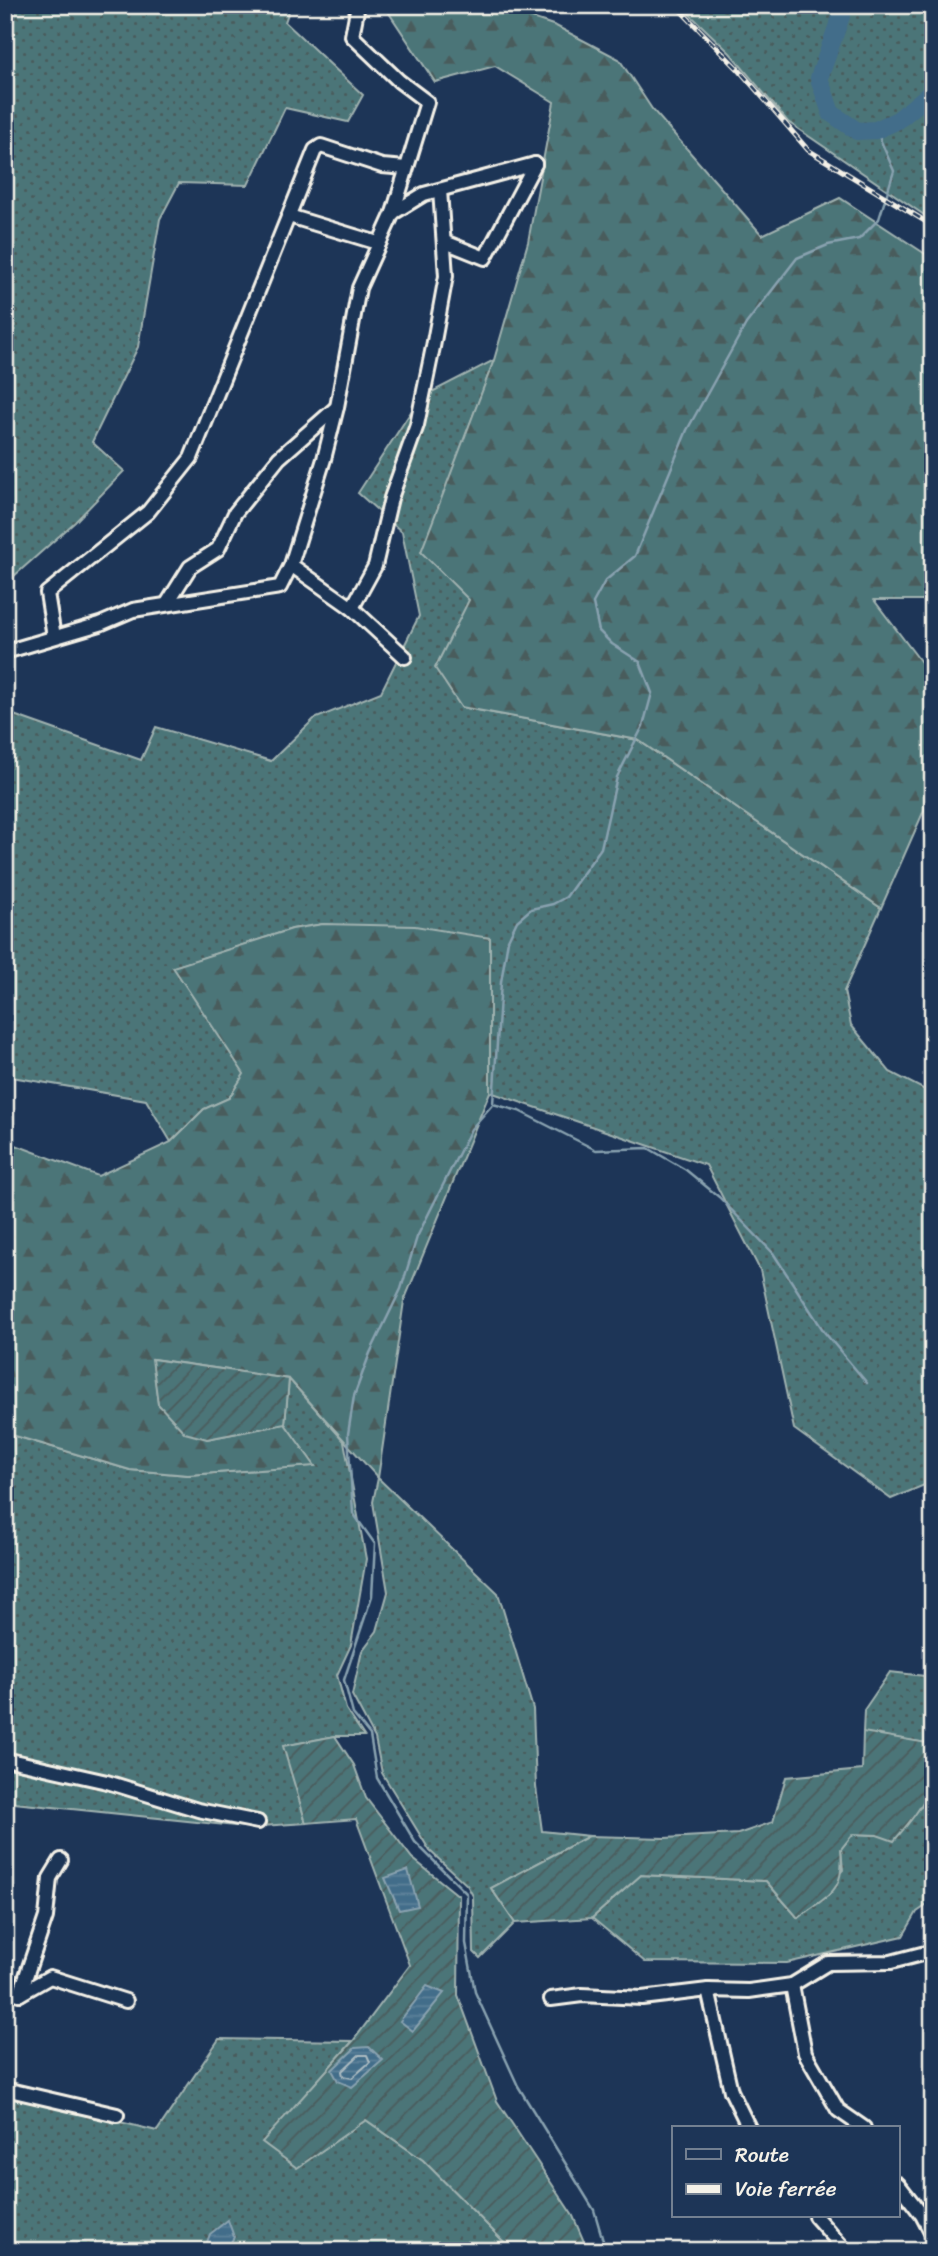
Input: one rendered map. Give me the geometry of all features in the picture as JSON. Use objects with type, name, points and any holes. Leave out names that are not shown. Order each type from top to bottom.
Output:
[{"type":"street","points":[[5,652],[100,624],[133,610],[168,602],[227,597],[280,587],[292,565],[337,407],[359,288],[393,213],[427,102],[352,36],[358,5]]},
{"type":"street","points":[[54,637],[47,593],[153,507],[191,457],[317,147],[382,166],[407,168]]},
{"type":"street","points":[[393,213],[424,194],[536,164],[485,258],[444,242]]},
{"type":"street","points":[[352,608],[375,566],[391,498],[417,425],[445,287],[440,190]]},
{"type":"street","points":[[289,216],[378,243]]},
{"type":"street","points":[[168,602],[190,567],[218,549],[235,513],[279,457],[337,407]]},
{"type":"street","points":[[292,565],[352,608],[405,657]]},
{"type":"street","points":[[5,1759],[107,1782],[198,1810],[258,1822]]},
{"type":"street","points":[[20,1994],[46,1917],[50,1878],[61,1860]]},
{"type":"street","points":[[551,1999],[582,1995],[642,1998],[708,1990],[728,1993],[792,1985],[828,1964],[891,1962],[933,1951]]},
{"type":"street","points":[[5,1991],[20,1994],[50,1977],[126,2001]]},
{"type":"street","points":[[792,1985],[805,2053],[838,2110],[861,2126]]},
{"type":"street","points":[[708,1990],[731,2091],[748,2126]]},
{"type":"street","points":[[5,2089],[117,2115]]},
{"type":"street","points":[[900,2187],[928,2223],[933,2236]]},
{"type":"street","points":[[817,2218],[846,2251]]},
{"type":"green space","points":[[5,5],[53,5],[74,11],[77,5],[291,5],[285,22],[363,95],[348,122],[285,108],[248,185],[179,183],[160,219],[138,347],[92,442],[124,471],[75,522],[5,584]]},
{"type":"green space","points":[[403,5],[493,5],[556,26],[619,59],[652,109],[762,235],[840,198],[933,259],[933,608],[924,600],[874,600],[933,678],[933,790],[881,908],[638,740],[461,707],[435,668],[469,600],[421,552],[494,360],[528,242],[554,102],[495,66],[435,82],[387,10]]},
{"type":"green space","points":[[680,5],[933,5],[933,221],[788,122],[730,53]]},
{"type":"green space","points":[[494,360],[442,499],[469,600],[461,707],[638,740],[881,908],[844,991],[851,1025],[890,1072],[933,1094],[933,1478],[927,1484],[891,1499],[794,1429],[760,1270],[706,1165],[490,1092],[490,938],[323,924],[292,929],[174,967],[245,1074],[229,1098],[204,1109],[171,1142],[146,1100],[12,1077],[5,1061],[8,713],[141,760],[156,727],[271,761],[314,719],[381,692],[419,616],[402,532],[358,493],[420,398]]},
{"type":"green space","points":[[323,924],[415,926],[490,938],[490,1092],[404,1301],[378,1478],[289,1379],[153,1359],[158,1404],[207,1439],[285,1424],[315,1466],[188,1475],[130,1470],[5,1433],[5,1141],[98,1176],[171,1142],[204,1109],[229,1098],[244,1074],[173,967],[292,929]]},
{"type":"green space","points":[[152,1359],[289,1379],[285,1424],[207,1439],[185,1433],[158,1404]]},
{"type":"green space","points":[[289,1379],[344,1441],[366,1559],[351,1645],[337,1675],[346,1709],[364,1736],[335,1736],[284,1746],[306,1823],[245,1827],[5,1802],[5,1433],[130,1470],[188,1475],[314,1466],[285,1424]]},
{"type":"green space","points":[[378,1478],[498,1593],[533,1709],[536,1787],[542,1831],[589,1836],[491,1888],[515,1923],[480,1958],[474,1952],[473,1896],[467,1885],[430,1851],[382,1773],[375,1738],[352,1695],[362,1651],[377,1631],[388,1592],[373,1502]]},
{"type":"green space","points":[[890,1672],[933,1677],[933,1744],[863,1733],[864,1710]]},
{"type":"green space","points":[[863,1732],[933,1744],[926,1797],[894,1841],[877,1835],[853,1834],[841,1849],[842,1864],[838,1884],[827,1897],[798,1918],[766,1881],[641,1875],[592,1918],[515,1923],[491,1888],[589,1836],[665,1838],[738,1834],[773,1822],[786,1777],[862,1770]]},
{"type":"green space","points":[[335,1736],[354,1765],[366,1798],[412,1858],[459,1896],[458,1995],[497,2101],[573,2216],[588,2251],[513,2251],[423,2160],[366,2120],[297,2168],[262,2142],[353,2041],[410,1965],[356,1819],[306,1823],[283,1746]]},
{"type":"green space","points":[[933,1781],[933,1901],[917,1912],[903,1936],[787,1963],[645,1962],[592,1918],[641,1875],[766,1881],[798,1918],[843,1870],[841,1849],[853,1834],[877,1835],[924,1805]]},
{"type":"green space","points":[[219,2039],[353,2041],[263,2142],[297,2167],[366,2120],[423,2160],[513,2251],[110,2251],[41,2243],[41,2251],[5,2251],[5,2094],[157,2131]]},
{"type":"water","points":[[408,1870],[418,1906],[399,1910],[385,1878]]},
{"type":"water","points":[[427,1986],[444,1993],[413,2031],[400,2021]]},
{"type":"water","points":[[369,2047],[383,2060],[352,2087],[338,2081],[332,2070],[355,2048]]},
{"type":"water","points":[[228,2220],[234,2237],[226,2251],[215,2251],[206,2245],[210,2234]]},
{"type":"waterway","points":[[845,5],[819,78],[831,113],[857,131],[876,130],[898,120],[933,91]]},
{"type":"waterway","points":[[606,2251],[594,2210],[518,2086],[475,1992],[466,1943],[467,1894],[415,1842],[377,1778],[370,1735],[353,1714],[344,1680],[372,1596],[375,1544],[353,1513],[348,1434],[354,1396],[370,1353],[401,1289],[417,1237],[471,1129],[493,1104],[501,982],[508,940],[517,921],[531,909],[553,904],[566,897],[601,848],[617,777],[643,726],[652,693],[640,662],[612,644],[599,631],[593,603],[605,581],[635,556],[687,430],[746,324],[797,258],[828,245],[859,239],[879,219],[894,171],[876,130]]},
{"type":"waterway","points":[[493,1104],[519,1111],[596,1150],[648,1148],[686,1170],[719,1197],[773,1253],[825,1333],[867,1383]]},
{"type":"railway","points":[[675,5],[739,70],[808,150],[933,226]]}]
